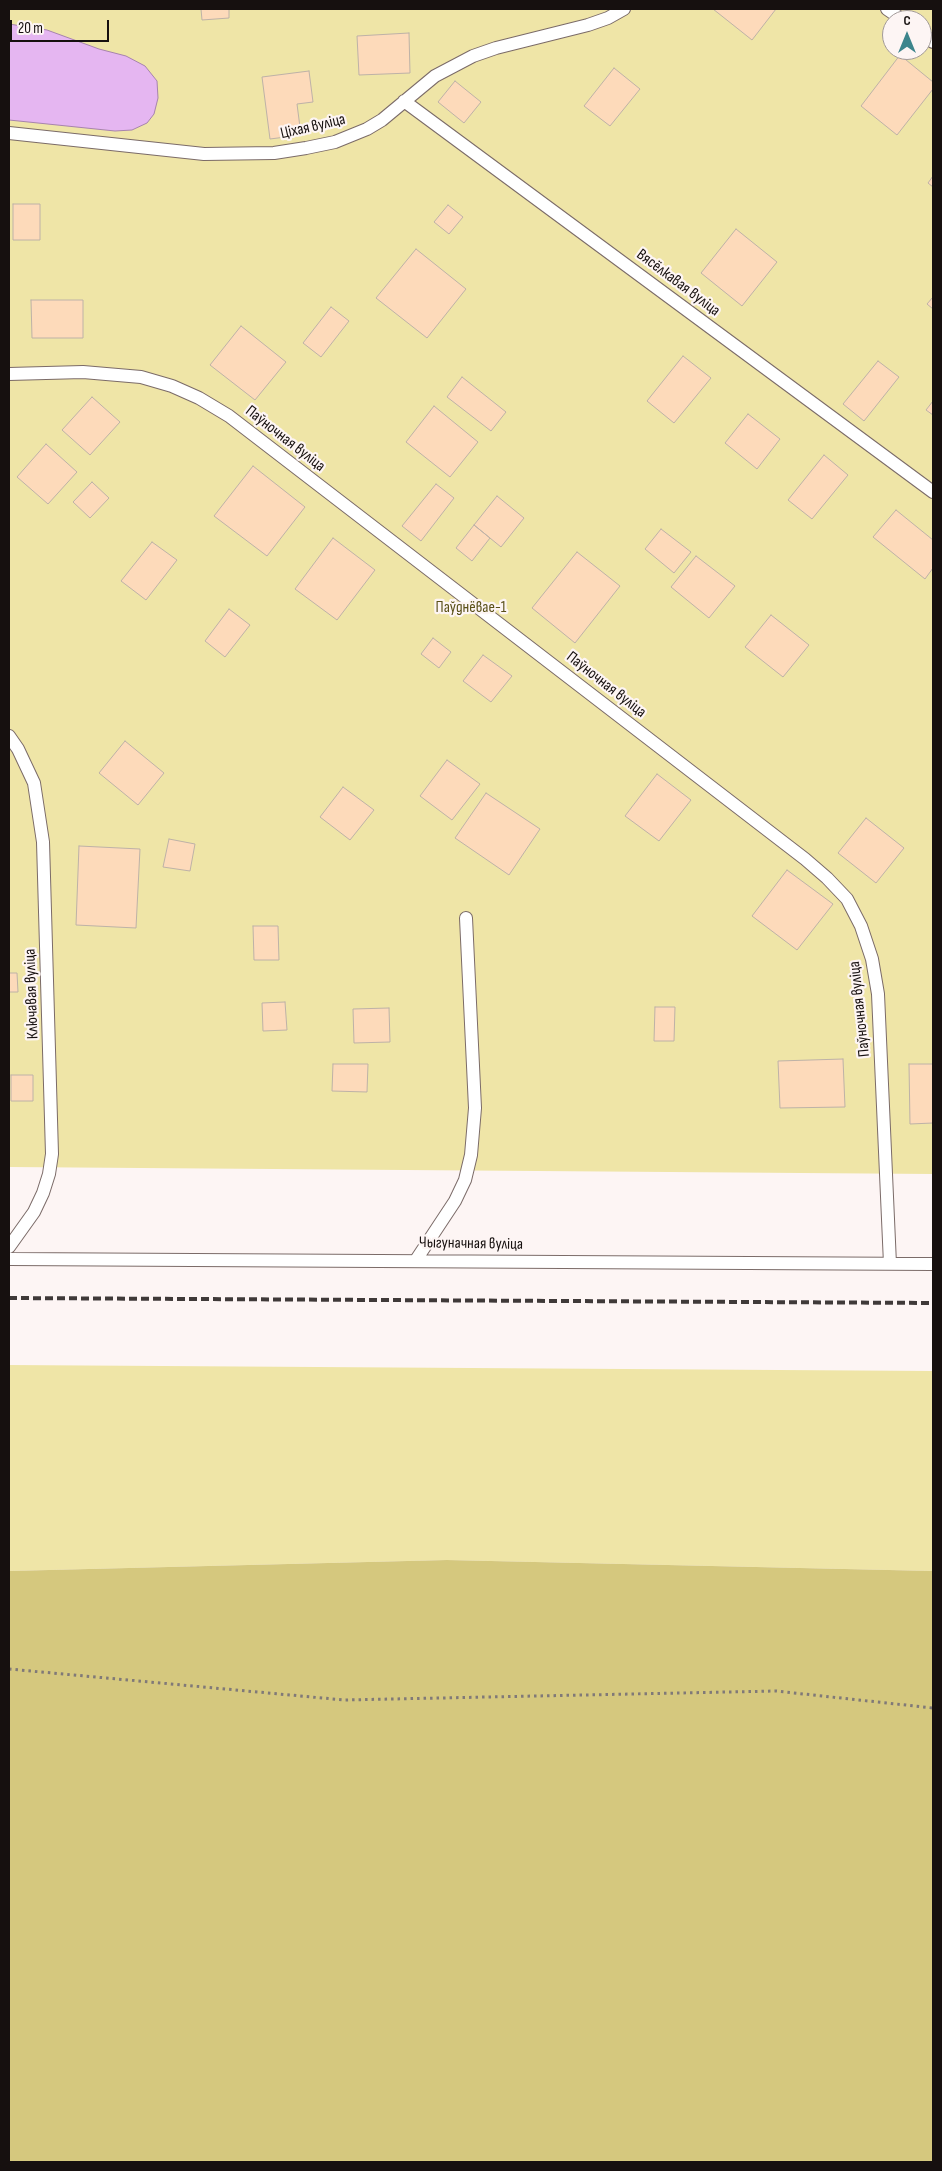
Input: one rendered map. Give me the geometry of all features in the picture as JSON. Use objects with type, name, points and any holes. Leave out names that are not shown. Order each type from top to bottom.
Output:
[{"type":"lane","name":"Ціхая вуліца","points":[[9,133],[195,153],[274,153],[306,148],[351,136],[382,120],[435,76],[473,56],[496,48],[588,25],[608,18],[624,9]]},
{"type":"lane","name":"Вясёлкавая вуліца","points":[[404,101],[933,492]]},
{"type":"lane","name":"Паўночная вуліца","points":[[9,374],[83,372],[141,377],[172,386],[199,398],[222,412],[782,841],[827,878],[847,899],[861,926],[872,959],[881,1028],[890,1264]]},
{"type":"lane","name":"Ключавая вуліца","points":[[9,736],[34,783],[43,842],[52,1154],[50,1174],[43,1193],[34,1212],[9,1247]]},
{"type":"lane","points":[[416,1260],[455,1201],[465,1180],[471,1155],[475,1108],[466,918]]},
{"type":"lane","name":"Чыгуначная вуліца","points":[[9,1259],[933,1264]]},
{"type":"path","points":[[9,1669],[344,1700],[776,1692],[933,1708]]},
{"type":"green space","name":"Паўднёвае-1","points":[[9,9],[933,9],[933,1174],[9,1167]]},
{"type":"green space","points":[[9,1365],[933,1371],[933,1571],[447,1560],[9,1571]]},
{"type":"shaded area","points":[[9,24],[47,30],[99,49],[126,56],[145,66],[157,81],[158,98],[154,114],[147,123],[132,130],[115,131],[9,120]]},
{"type":"shaded area","points":[[447,1560],[933,1571],[933,2162],[9,2162],[9,1571]]},
{"type":"building","points":[[201,9],[229,9],[229,18],[202,20]]},
{"type":"building","points":[[713,9],[776,9],[752,40]]},
{"type":"building","points":[[409,33],[410,73],[359,75],[357,36]]},
{"type":"building","points":[[896,60],[906,60],[933,82],[933,89],[897,135],[861,106]]},
{"type":"building","points":[[614,68],[640,89],[610,126],[584,106]]},
{"type":"building","points":[[309,71],[313,102],[297,104],[301,135],[270,139],[262,77]]},
{"type":"building","points":[[455,81],[481,102],[464,123],[438,102]]},
{"type":"building","points":[[933,176],[933,187],[928,183]]},
{"type":"building","points":[[13,204],[40,204],[40,240],[13,240]]},
{"type":"building","points":[[448,205],[463,217],[449,234],[434,222]]},
{"type":"building","points":[[736,229],[777,262],[742,306],[701,273]]},
{"type":"building","points":[[416,249],[466,289],[427,338],[376,298]]},
{"type":"building","points":[[933,297],[933,309],[927,304]]},
{"type":"building","points":[[31,300],[83,300],[83,338],[32,338]]},
{"type":"building","points":[[331,307],[349,321],[321,357],[303,343]]},
{"type":"building","points":[[241,326],[286,362],[255,400],[210,365]]},
{"type":"building","points":[[683,356],[711,378],[674,423],[647,401]]},
{"type":"building","points":[[878,361],[899,377],[864,421],[843,404]]},
{"type":"building","points":[[462,377],[506,412],[491,431],[447,397]]},
{"type":"building","points":[[92,397],[120,422],[90,455],[62,430]]},
{"type":"building","points":[[933,401],[933,415],[926,410]]},
{"type":"building","points":[[434,406],[478,442],[450,477],[406,442]]},
{"type":"building","points":[[748,414],[780,439],[757,469],[725,443]]},
{"type":"building","points":[[46,444],[77,472],[48,504],[17,477]]},
{"type":"building","points":[[824,455],[848,475],[812,519],[788,500]]},
{"type":"building","points":[[253,466],[305,507],[267,556],[214,516]]},
{"type":"building","points":[[92,482],[109,498],[90,518],[73,502]]},
{"type":"building","points":[[436,484],[454,498],[421,541],[402,526]]},
{"type":"building","points":[[497,496],[524,518],[501,547],[474,525]]},
{"type":"building","points":[[896,510],[933,540],[933,568],[925,579],[873,537]]},
{"type":"building","points":[[474,525],[490,538],[472,561],[456,548]]},
{"type":"building","points":[[661,529],[691,552],[674,573],[645,549]]},
{"type":"building","points":[[333,538],[375,570],[337,620],[295,589]]},
{"type":"building","points":[[152,542],[177,560],[146,600],[121,581]]},
{"type":"building","points":[[577,552],[620,586],[575,643],[532,608]]},
{"type":"building","points":[[696,556],[735,586],[709,618],[671,587]]},
{"type":"building","points":[[229,609],[250,625],[225,657],[205,641]]},
{"type":"building","points":[[771,615],[809,645],[783,677],[745,647]]},
{"type":"building","points":[[433,638],[451,652],[439,668],[421,654]]},
{"type":"building","points":[[483,655],[512,676],[491,702],[463,681]]},
{"type":"building","points":[[125,741],[164,773],[138,805],[99,773]]},
{"type":"building","points":[[447,760],[480,784],[452,820],[420,796]]},
{"type":"building","points":[[657,774],[691,800],[659,841],[625,816]]},
{"type":"building","points":[[343,787],[374,810],[350,840],[320,817]]},
{"type":"building","points":[[486,793],[540,829],[509,875],[455,838]]},
{"type":"building","points":[[866,818],[904,848],[876,883],[838,853]]},
{"type":"building","points":[[169,839],[195,844],[190,871],[163,867]]},
{"type":"building","points":[[79,846],[140,849],[136,928],[76,925]]},
{"type":"building","points":[[787,870],[833,904],[797,950],[752,916]]},
{"type":"building","points":[[253,926],[278,926],[279,960],[254,960]]},
{"type":"building","points":[[9,973],[17,973],[18,992],[9,992]]},
{"type":"building","points":[[285,1002],[287,1030],[263,1031],[262,1003]]},
{"type":"building","points":[[655,1007],[675,1007],[674,1041],[654,1041]]},
{"type":"building","points":[[389,1008],[390,1042],[354,1043],[353,1009]]},
{"type":"building","points":[[843,1059],[845,1107],[780,1108],[778,1061]]},
{"type":"building","points":[[333,1064],[368,1064],[367,1092],[332,1091]]},
{"type":"building","points":[[909,1064],[933,1064],[933,1123],[910,1124]]},
{"type":"building","points":[[11,1075],[33,1075],[33,1101],[11,1101]]},
{"type":"railway","points":[[9,1298],[933,1303]]}]
